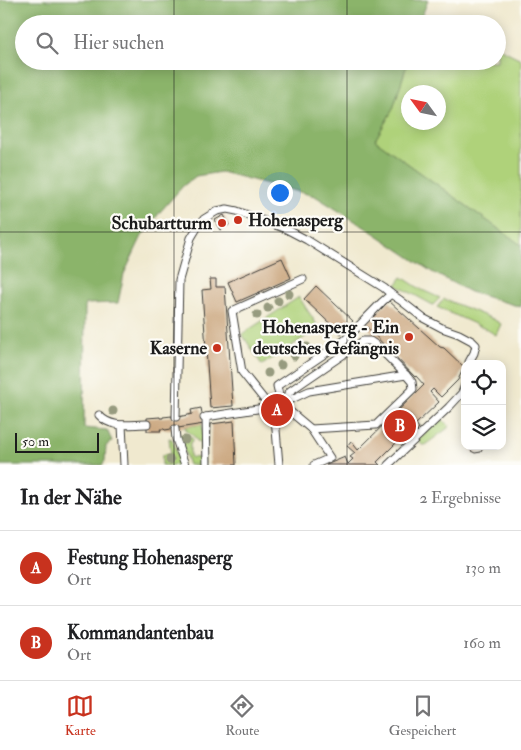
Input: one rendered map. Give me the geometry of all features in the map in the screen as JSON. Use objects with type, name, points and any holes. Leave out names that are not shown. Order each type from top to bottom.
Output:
[{"type":"lane","points":[[176,417],[180,280],[187,250],[194,233],[204,219],[217,211],[227,209],[286,228],[357,270],[423,318],[472,341],[476,345],[469,360]]},
{"type":"lane","points":[[279,465],[275,418],[270,407],[242,372],[232,311],[303,279]]},
{"type":"lane","points":[[314,465],[330,458],[311,428],[282,404],[277,386],[345,340],[391,294]]},
{"type":"lane","points":[[282,404],[290,391],[363,341],[370,341],[376,345],[412,382],[413,389],[376,425],[311,428]]},
{"type":"lane","points":[[207,465],[205,418],[282,404],[309,390],[406,375]]},
{"type":"lane","points":[[388,465],[461,394]]},
{"type":"lane","points":[[99,415],[103,420],[117,425],[147,424]]},
{"type":"lane","points":[[124,424],[124,465]]},
{"type":"lane","points":[[175,428],[176,439],[185,465]]},
{"type":"green space","points":[[0,0],[428,0],[422,15],[15,15],[15,70],[405,70],[393,109],[375,140],[521,245],[521,307],[470,292],[432,272],[315,196],[221,172],[196,176],[183,186],[142,236],[124,274],[118,303],[85,304],[84,428],[107,430],[112,441],[106,446],[105,461],[102,465],[0,465]]},
{"type":"green space","points":[[506,52],[521,59],[521,245],[375,140],[393,109],[405,70],[506,70]]},
{"type":"green space","points":[[402,277],[422,290],[440,298],[433,305],[396,285]]},
{"type":"green space","points":[[299,297],[319,328],[262,365],[242,334]]},
{"type":"green space","points":[[444,299],[501,324],[496,335],[437,307]]},
{"type":"green space","points":[[441,418],[449,426],[448,428],[425,445],[422,445],[417,440]]},
{"type":"green space","points":[[202,424],[204,465],[189,465],[179,435],[185,434],[192,438],[193,441],[190,442],[190,457],[200,458],[200,442],[185,427]]},
{"type":"green space","points":[[169,438],[172,439],[181,465],[162,465],[162,455],[171,454]]},
{"type":"building","name":"Schubartturm","points":[[224,215],[229,225],[221,230],[215,220]]},
{"type":"building","points":[[282,258],[291,278],[237,302],[228,282]]},
{"type":"building","name":"Kaserne","points":[[210,279],[216,279],[216,287],[225,287],[233,406],[210,408],[202,290],[211,289]]},
{"type":"building","points":[[316,286],[353,321],[341,334],[304,299]]},
{"type":"building","points":[[389,301],[461,364],[461,374],[458,380],[441,397],[433,389],[430,392],[439,402],[416,424],[419,428],[406,442],[401,438],[377,462],[380,465],[326,465],[345,457],[348,464],[353,459],[350,457],[355,453],[347,446],[351,441],[358,450],[424,385],[365,325]]},
{"type":"building","points":[[201,408],[204,424],[165,430],[160,429],[161,431],[147,431],[147,418],[172,416],[172,418],[192,414],[191,410]]},
{"type":"building","points":[[234,421],[236,465],[210,465],[211,424]]},
{"type":"building","points":[[471,450],[482,450],[475,453]]},
{"type":"place","name":"Hohenasperg","points":[[238,220]]},
{"type":"place","name":"Schubartturm","points":[[222,223]]},
{"type":"place","name":"Hohenasperg - Ein deutsches Gefängnis","points":[[409,337]]},
{"type":"place","name":"Kaserne","points":[[217,348]]},
{"type":"place","name":"Festung Hohenasperg","points":[[277,410]]},
{"type":"place","name":"Kommandantenbau","points":[[400,426]]}]
